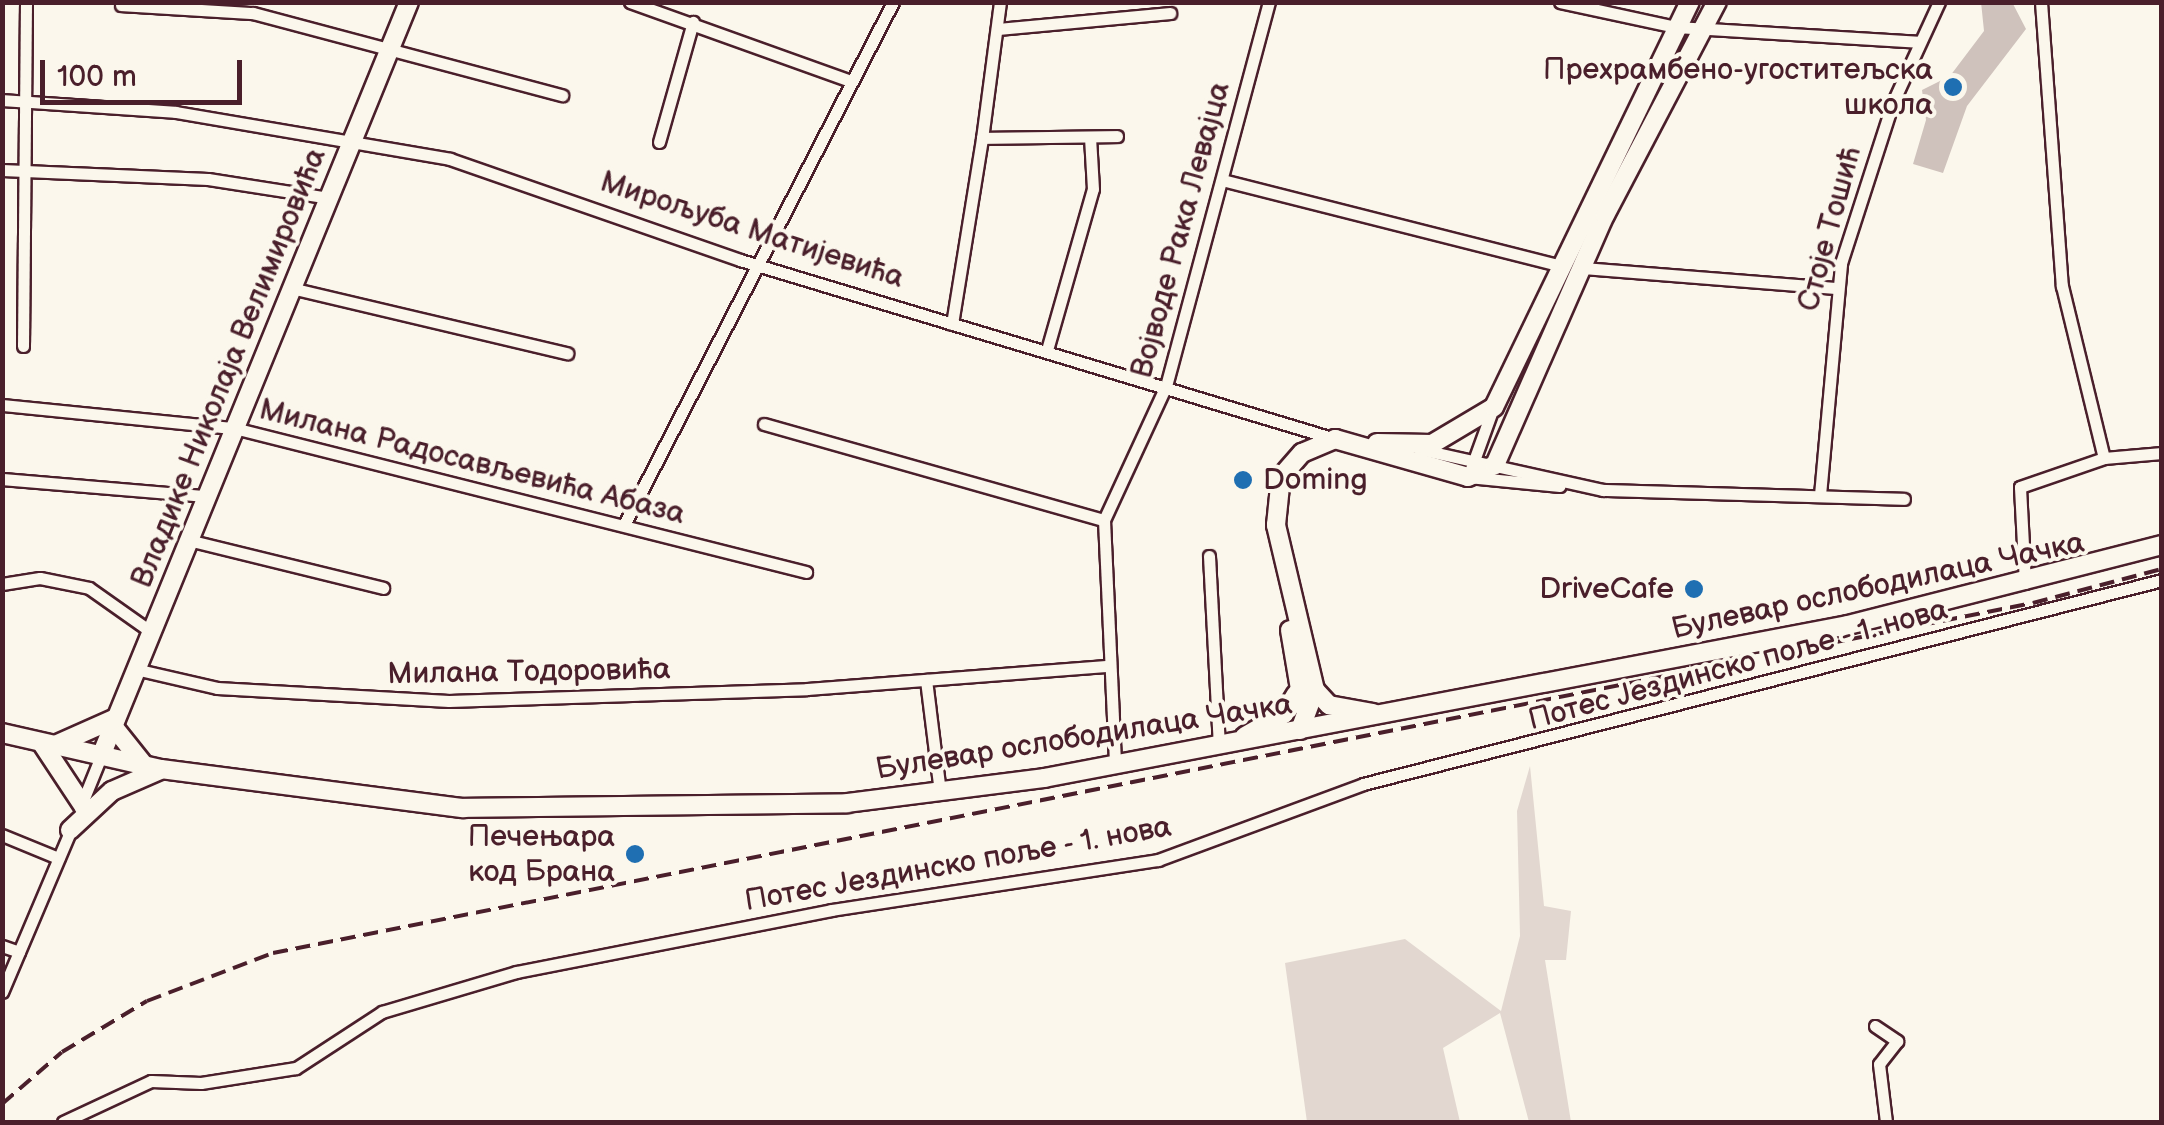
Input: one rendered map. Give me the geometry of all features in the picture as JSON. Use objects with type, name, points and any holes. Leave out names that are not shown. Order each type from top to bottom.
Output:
[{"type":"main road","name":"Владике Николаја Велимировића","points":[[101,756],[409,2]]},
{"type":"main road","points":[[1362,444],[1416,447],[1468,429],[1494,407],[1558,265],[1690,2]]},
{"type":"main road","points":[[1470,469],[1495,465],[1582,268],[1716,2]]},
{"type":"main road","points":[[1310,724],[1296,694],[1292,615],[1276,493],[1294,460],[1335,439]]},
{"type":"main road","name":"Мирољуба Матијевића","points":[[1335,439],[1470,469]]},
{"type":"main road","name":"Булевар ослободилаца Чачка","points":[[2,733],[153,767],[502,810],[690,812],[940,793],[1115,764],[1310,724],[1378,715],[2026,587],[2162,546]]},
{"type":"main road","points":[[1292,615],[1316,690],[1329,705],[1378,715]]},
{"type":"main road","points":[[1310,724],[1316,690]]},
{"type":"main road","points":[[1238,741],[1290,709],[1296,694]]},
{"type":"main road","points":[[70,830],[112,791],[153,767],[114,722],[47,746],[82,804]]},
{"type":"street","points":[[23,346],[20,171],[26,101],[26,2]]},
{"type":"street","points":[[630,2],[851,81]]},
{"type":"street","points":[[624,525],[893,2]]},
{"type":"street","points":[[952,324],[1000,2]]},
{"type":"street","name":"Војводе Рака Левајца","points":[[1115,764],[1104,520],[1166,386],[1268,2]]},
{"type":"street","points":[[1560,2],[1676,27],[1918,42]]},
{"type":"street","name":"Стоје Тошић","points":[[1820,496],[1836,288],[1918,42],[1939,2]]},
{"type":"street","points":[[2040,2],[2062,286],[2104,458]]},
{"type":"street","points":[[121,5],[237,10],[391,47],[562,95]]},
{"type":"street","points":[[998,29],[1170,13]]},
{"type":"street","points":[[659,142],[693,22]]},
{"type":"street","name":"Мирољуба Матијевића","points":[[2,100],[354,137],[450,159],[757,265],[1335,439]]},
{"type":"street","points":[[1047,350],[1093,189],[1090,136]]},
{"type":"street","points":[[982,138],[1117,136]]},
{"type":"street","points":[[2,170],[208,180],[329,198]]},
{"type":"street","points":[[1222,180],[1558,265]]},
{"type":"street","points":[[1582,268],[1836,288]]},
{"type":"street","points":[[291,288],[567,353]]},
{"type":"street","name":"Милана Радосављевића Абаза","points":[[2,406],[234,428],[806,572]]},
{"type":"street","points":[[1470,469],[1494,407]]},
{"type":"street","points":[[764,424],[1104,520]]},
{"type":"street","points":[[1416,447],[1470,469],[1565,486],[1904,500]]},
{"type":"street","points":[[2026,587],[2016,491],[2104,458],[2162,454]]},
{"type":"street","points":[[1495,465],[1565,486]]},
{"type":"street","points":[[2,479],[206,496]]},
{"type":"street","points":[[188,540],[383,588]]},
{"type":"street","points":[[1209,556],[1219,744]]},
{"type":"street","points":[[2,584],[40,578],[89,588],[150,632]]},
{"type":"street","name":"Потес Јездинско поље - 1. нова","points":[[63,1122],[151,1081],[202,1084],[296,1068],[382,1012],[516,972],[831,910],[1158,860],[1363,784],[2162,580]]},
{"type":"street","name":"Милана Тодоровића","points":[[135,668],[231,690],[449,701],[926,680],[1109,666]]},
{"type":"street","points":[[926,680],[940,793]]},
{"type":"street","points":[[2,992],[101,756]]},
{"type":"street","points":[[2,835],[58,858]]},
{"type":"street","points":[[2,946],[19,952]]},
{"type":"street","points":[[1875,1026],[1896,1041],[1879,1064],[1886,1122]]},
{"type":"shaded area","points":[[1530,766],[1544,906],[1571,911],[1566,960],[1545,960],[1571,1122],[1529,1122],[1500,1013],[1443,1048],[1460,1122],[1307,1122],[1285,963],[1405,939],[1501,1011],[1520,936],[1517,811]]},
{"type":"building","name":"Прехрамбено-угоститељска школа","points":[[1981,2],[2012,2],[2026,29],[1967,106],[1943,173],[1913,164],[1926,120],[1922,90],[1950,76],[1984,31]]},
{"type":"railway","points":[[2,1104],[62,1052],[147,1001],[273,953],[2033,603],[2162,569]]},
{"type":"place","name":"Прехрамбено-угоститељска школа","points":[[1953,87]]},
{"type":"place","name":"Doming","points":[[1243,480]]},
{"type":"place","name":"DriveCafe","points":[[1694,589]]},
{"type":"place","name":"Печењара код Брана","points":[[635,854]]}]
